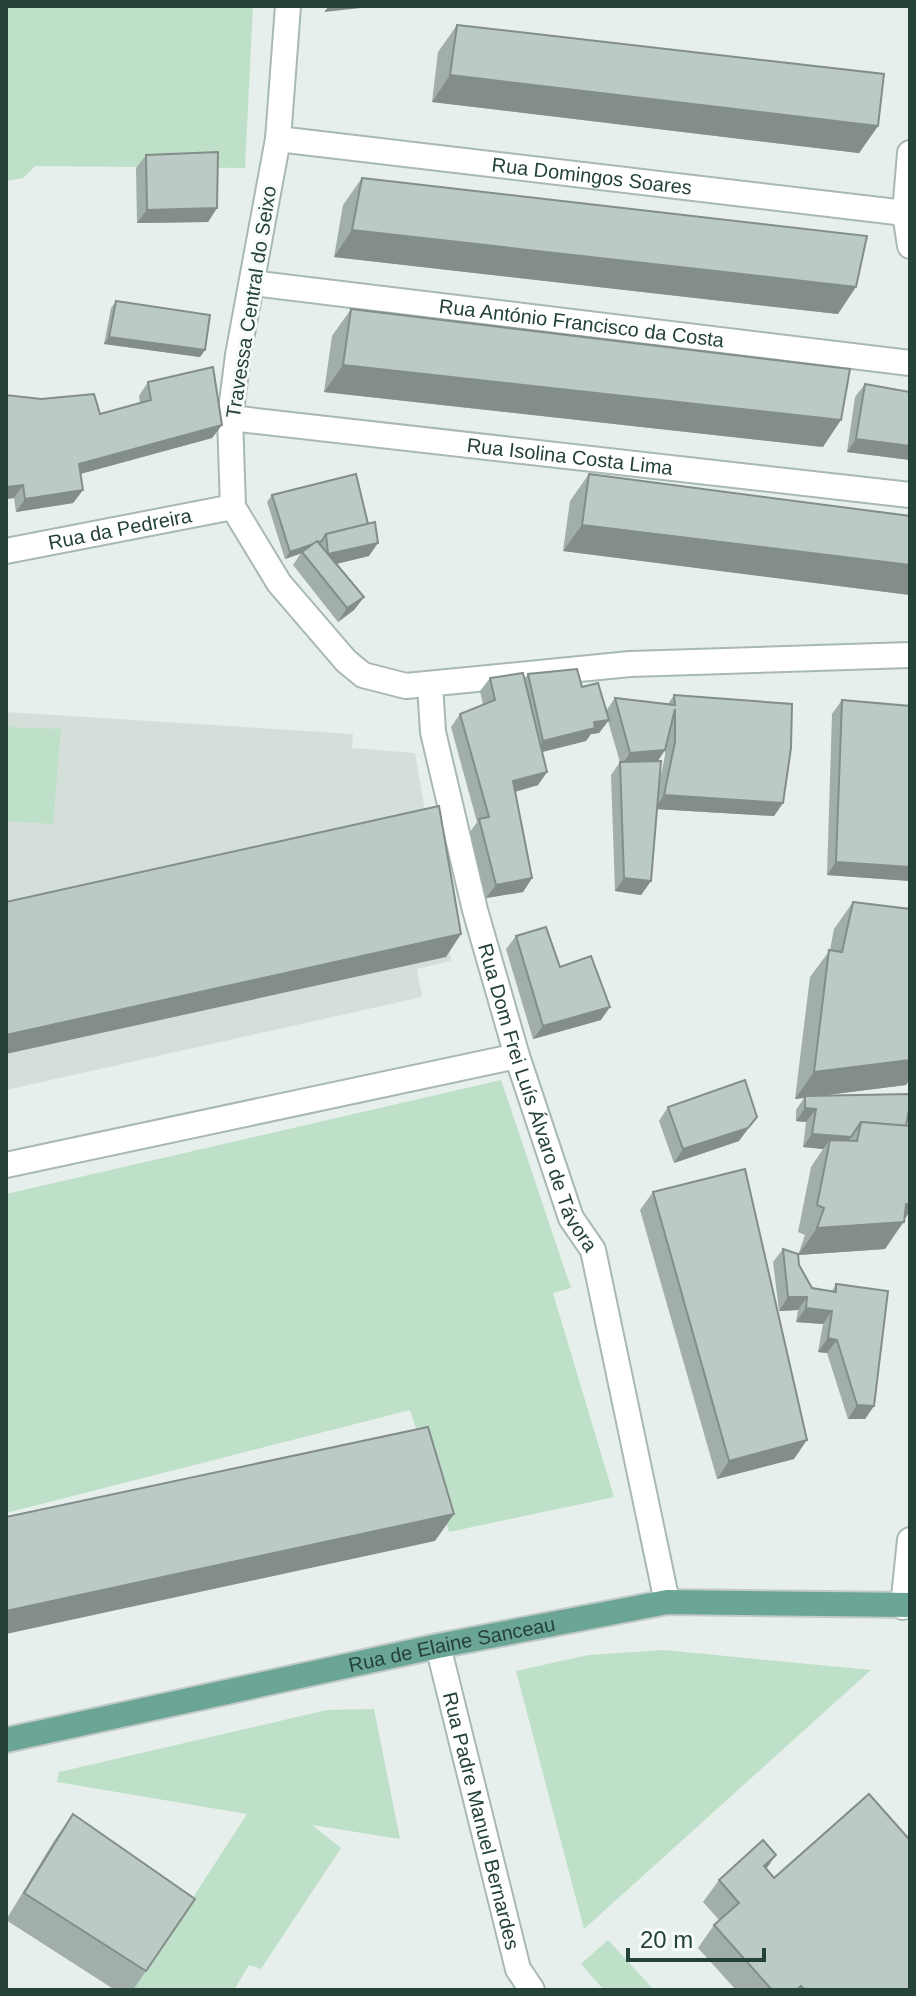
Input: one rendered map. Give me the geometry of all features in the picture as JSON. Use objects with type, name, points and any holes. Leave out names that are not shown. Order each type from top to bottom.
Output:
[{"type":"main road","name":"Rua de Elaine Sanceau","points":[[6,1740],[438,1646],[667,1602],[908,1608]]},
{"type":"street","name":"Travessa Central do Seixo","points":[[288,6],[278,139],[230,418],[233,507],[279,583],[354,669],[386,684],[430,685],[630,664],[910,655]]},
{"type":"street","name":"Rua Domingos Soares","points":[[278,139],[905,213]]},
{"type":"street","points":[[910,153],[905,213],[910,246]]},
{"type":"street","name":"Rua António Francisco da Costa","points":[[252,283],[910,363]]},
{"type":"street","name":"Rua Isolina Costa Lima","points":[[230,418],[910,495]]},
{"type":"street","name":"Rua da Pedreira","points":[[6,551],[233,507]]},
{"type":"street","name":"Rua Dom Frei Luís Álvaro de Távora","points":[[430,685],[433,732],[475,910],[517,1056],[571,1218],[593,1250],[667,1602]]},
{"type":"street","points":[[6,1165],[517,1056]]},
{"type":"street","points":[[908,1608],[910,1540]]},
{"type":"street","name":"Rua Padre Manuel Bernardes","points":[[438,1646],[518,1969],[532,1990]]},
{"type":"shaded area","points":[[6,712],[353,734],[352,748],[415,753],[451,961],[417,969],[422,997],[6,1090]]},
{"type":"green space","points":[[6,6],[253,6],[245,168],[35,166],[23,178],[6,181]]},
{"type":"green space","points":[[6,727],[61,729],[53,824],[6,821]]},
{"type":"green space","points":[[501,1080],[571,1288],[553,1293],[614,1497],[449,1532],[410,1410],[6,1513],[6,1194]]},
{"type":"green space","points":[[664,1650],[871,1670],[584,1929],[516,1671],[588,1655]]},
{"type":"green space","points":[[374,1709],[400,1839],[312,1825],[341,1848],[261,1969],[249,1965],[234,1990],[133,1990],[247,1814],[57,1782],[59,1772],[327,1710]]},
{"type":"green space","points":[[608,1940],[654,1990],[604,1990],[581,1964]]},
{"type":"building","points":[[457,25],[884,74],[878,126],[450,75]]},
{"type":"building","points":[[218,152],[217,208],[147,210],[146,155]]},
{"type":"building","points":[[362,178],[867,236],[856,287],[352,230]]},
{"type":"building","points":[[116,301],[210,315],[205,350],[109,337]]},
{"type":"building","points":[[351,309],[850,369],[841,420],[343,365]]},
{"type":"building","points":[[213,367],[222,425],[79,464],[83,490],[25,499],[23,485],[6,487],[6,395],[41,399],[94,394],[100,414],[151,400],[148,382]]},
{"type":"building","points":[[865,384],[910,392],[910,446],[856,439]]},
{"type":"building","points":[[356,474],[368,524],[326,534],[322,541],[290,552],[272,495]]},
{"type":"building","points":[[589,474],[910,516],[910,565],[582,525]]},
{"type":"building","points":[[375,522],[378,543],[328,554],[326,534]]},
{"type":"building","points":[[317,541],[364,597],[347,608],[302,552]]},
{"type":"building","points":[[577,669],[582,687],[598,683],[609,720],[594,722],[595,728],[543,741],[528,674]]},
{"type":"building","points":[[523,673],[547,772],[513,781],[532,878],[496,885],[479,819],[489,817],[460,714],[495,700],[490,678]]},
{"type":"building","points":[[674,695],[792,704],[791,748],[783,803],[664,795],[675,742],[675,709],[665,750],[630,753],[615,698],[675,705]]},
{"type":"building","points":[[842,700],[910,706],[910,867],[836,862]]},
{"type":"building","points":[[661,761],[651,881],[624,878],[620,762]]},
{"type":"building","points":[[439,806],[461,934],[6,1035],[6,902]]},
{"type":"building","points":[[853,902],[910,909],[910,1060],[814,1072],[829,950],[842,952]]},
{"type":"building","points":[[546,927],[560,967],[591,956],[610,1007],[543,1026],[516,936]]},
{"type":"building","points":[[745,1080],[757,1117],[748,1128],[683,1149],[668,1107]]},
{"type":"building","points":[[910,1094],[906,1126],[861,1122],[851,1137],[812,1134],[816,1109],[805,1108],[805,1096]]},
{"type":"building","points":[[861,1122],[910,1126],[910,1205],[906,1204],[904,1222],[817,1228],[824,1208],[817,1205],[830,1140],[857,1141]]},
{"type":"building","points":[[745,1169],[807,1440],[729,1461],[653,1192]]},
{"type":"building","points":[[783,1249],[798,1254],[799,1265],[812,1288],[836,1292],[836,1284],[888,1291],[874,1406],[857,1405],[837,1340],[828,1338],[832,1311],[806,1308],[807,1297],[788,1297]]},
{"type":"building","points":[[428,1427],[454,1514],[6,1611],[6,1517]]},
{"type":"building","points":[[869,1794],[910,1837],[910,1990],[805,1990],[801,1986],[797,1990],[772,1990],[714,1925],[739,1903],[719,1880],[763,1840],[776,1855],[764,1866],[774,1878]]},
{"type":"building","points":[[73,1814],[195,1899],[146,1971],[24,1893]]}]
